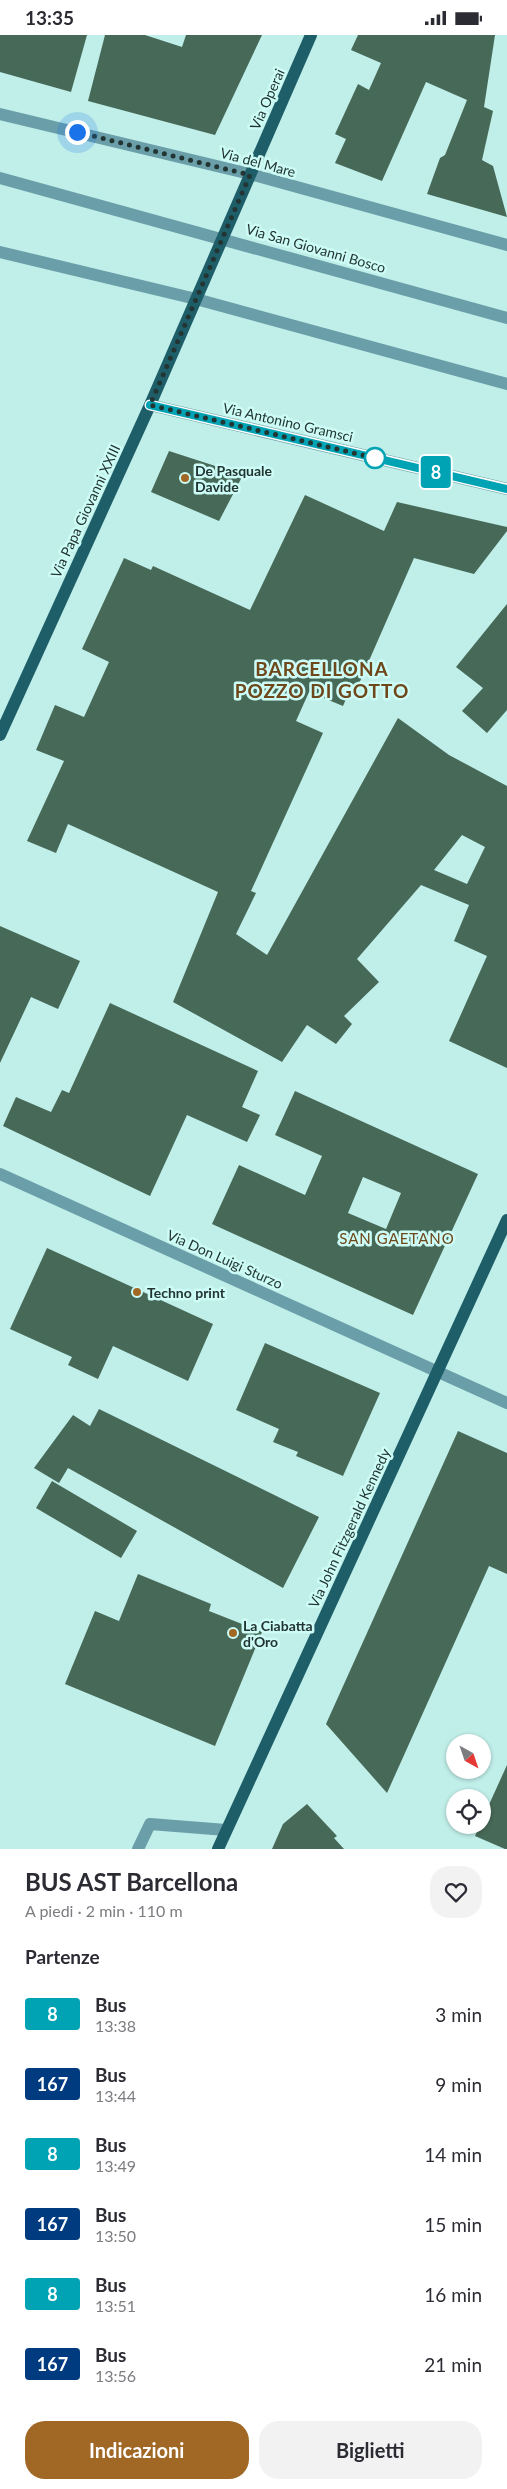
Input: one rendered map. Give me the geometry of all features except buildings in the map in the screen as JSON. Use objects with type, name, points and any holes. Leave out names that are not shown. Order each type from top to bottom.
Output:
[{"type":"main road","name":"Via Operai","points":[[223,238],[311,35]]},
{"type":"main road","name":"Via Papa Giovanni XXIII","points":[[0,735],[150,405],[223,238]]},
{"type":"main road","name":"Via John Fitzgerald Kennedy","points":[[218,1849],[507,1220]]},
{"type":"street","name":"Via del Mare","points":[[0,113],[250,175],[507,245]]},
{"type":"street","name":"Via San Giovanni Bosco","points":[[0,178],[223,238],[507,318]]},
{"type":"street","points":[[0,252],[196,299],[507,384]]},
{"type":"street","name":"Via Antonino Gramsci","points":[[150,405],[507,489]]},
{"type":"street","name":"Via Don Luigi Sturzo","points":[[0,1174],[507,1403]]},
{"type":"street","points":[[138,1849],[150,1824],[226,1830]]},
{"type":"bus line","name":"8","points":[[150,405],[507,489]]},
{"type":"place","name":"De Pasquale Davide","points":[[185,478]]},
{"type":"place","name":"Techno print","points":[[137,1292]]},
{"type":"place","name":"La Ciabatta d'Oro","points":[[233,1633]]},
{"type":"district","name":"BARCELLONA POZZO DI GOTTO","points":[[322,679]]},
{"type":"district","name":"SAN GAETANO","points":[[397,1238]]},
{"type":"route","points":[[77,132],[250,175],[150,405],[375,458]]}]
